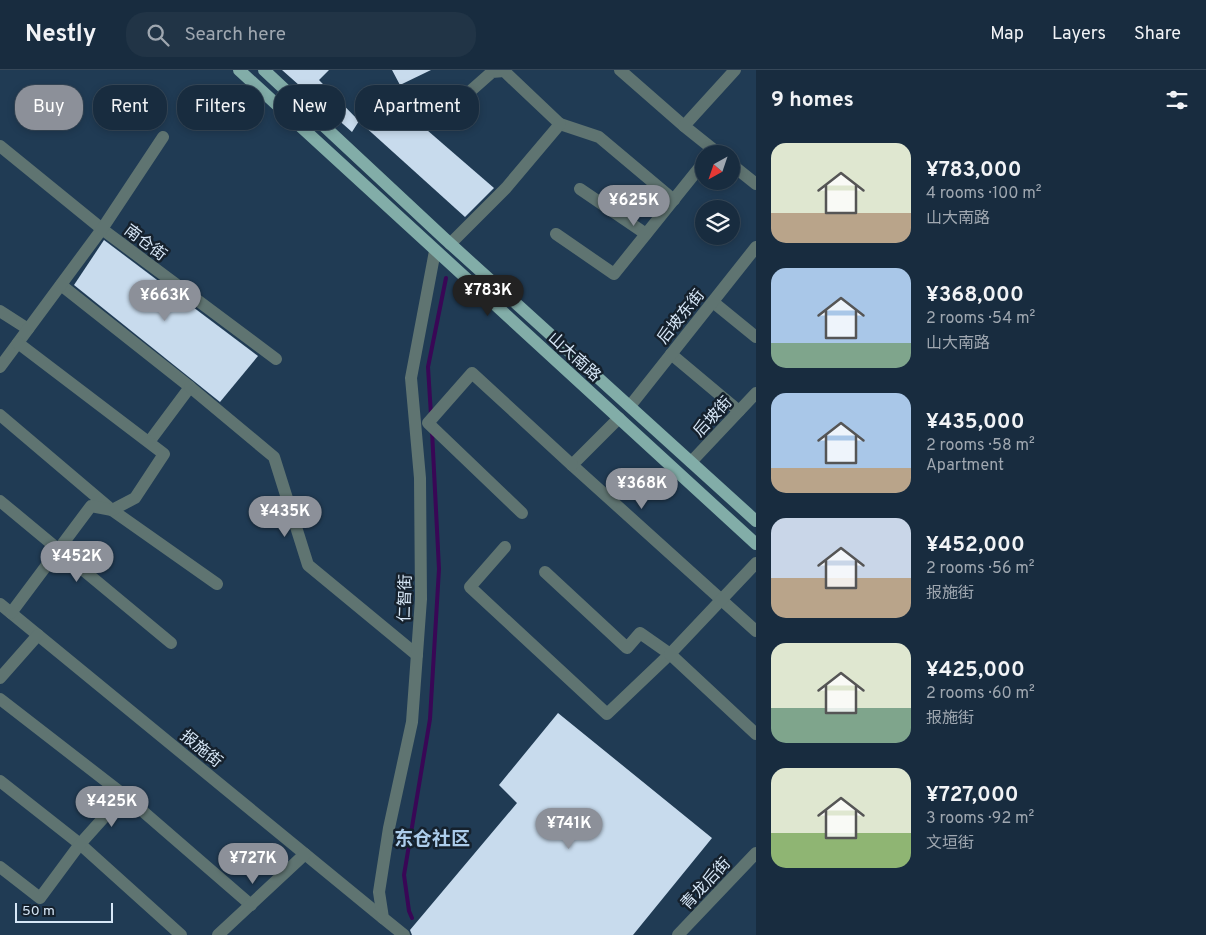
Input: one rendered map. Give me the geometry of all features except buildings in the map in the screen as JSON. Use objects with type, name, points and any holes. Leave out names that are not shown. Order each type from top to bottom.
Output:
[{"type":"main road","name":"山大南路","points":[[239,70],[756,544]]},
{"type":"main road","name":"山大南路","points":[[264,70],[450,244],[756,521]]},
{"type":"street","points":[[620,70],[706,145]]},
{"type":"street","points":[[684,126],[734,70]]},
{"type":"street","points":[[477,85],[492,72],[504,71],[560,124],[599,137],[674,200]]},
{"type":"street","points":[[450,244],[506,188],[560,124]]},
{"type":"street","points":[[0,367],[102,229],[163,137]]},
{"type":"street","name":"南仓街","points":[[0,146],[102,229],[276,359]]},
{"type":"street","points":[[740,171],[756,184]]},
{"type":"street","points":[[556,234],[614,274],[695,173]]},
{"type":"street","points":[[580,189],[646,234]]},
{"type":"street","name":"后坡东街","points":[[630,406],[756,247]]},
{"type":"street","name":"仁智街","points":[[383,918],[379,892],[389,828],[412,722],[421,599],[420,478],[411,378],[435,251]]},
{"type":"street","points":[[61,285],[190,387],[274,457],[308,564],[417,655]]},
{"type":"street","points":[[713,302],[756,337]]},
{"type":"street","points":[[0,311],[28,328]]},
{"type":"street","points":[[11,613],[91,506],[112,510],[135,498],[164,454],[18,342]]},
{"type":"street","points":[[671,354],[739,411]]},
{"type":"street","points":[[522,513],[428,423],[472,373],[756,631]]},
{"type":"street","points":[[149,442],[190,387]]},
{"type":"street","name":"后坡街","points":[[691,462],[756,393]]},
{"type":"street","points":[[0,415],[112,510],[217,584]]},
{"type":"street","points":[[572,465],[619,418]]},
{"type":"street","points":[[0,501],[171,643]]},
{"type":"street","points":[[505,547],[470,587],[607,714],[670,654],[756,563]]},
{"type":"street","points":[[545,572],[626,648],[640,633],[670,654],[756,734]]},
{"type":"street","name":"报施街","points":[[0,604],[383,918]]},
{"type":"street","points":[[0,678],[38,635]]},
{"type":"street","points":[[0,699],[124,795],[251,906]]},
{"type":"street","points":[[2,787],[80,844],[182,935]]},
{"type":"street","points":[[0,867],[40,898],[80,844],[124,795]]},
{"type":"street","name":"青龙后街","points":[[678,935],[756,853]]},
{"type":"street","points":[[218,935],[305,854]]},
{"type":"street","points":[[383,918],[404,935]]},
{"type":"waterway","points":[[431,415],[428,367],[446,278]]},
{"type":"waterway","points":[[412,918],[409,911],[404,875],[430,719],[439,569],[432,431]]},
{"type":"district","name":"东仓社区","points":[[432,838]]}]
